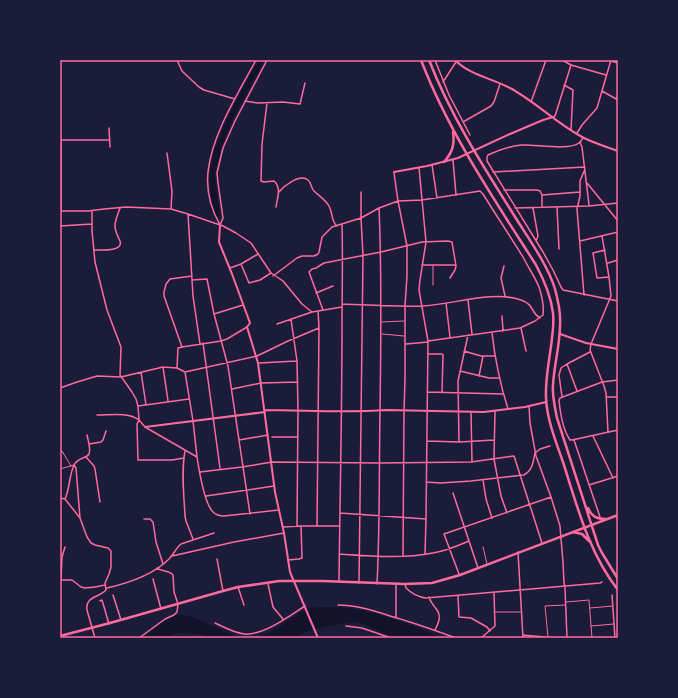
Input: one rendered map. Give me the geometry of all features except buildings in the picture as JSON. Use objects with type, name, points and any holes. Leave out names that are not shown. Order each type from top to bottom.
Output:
[{"type":"main road","points":[[421,60],[432,89],[453,130],[536,265],[544,281],[553,314],[553,326],[546,382],[546,402],[553,432],[591,544],[600,562],[618,590]]},
{"type":"main road","points":[[429,60],[445,98],[474,151],[538,255],[554,285],[560,316],[560,334],[553,385],[553,399],[557,418],[602,553],[618,579]]},
{"type":"main road","points":[[444,162],[453,148],[453,130]]},
{"type":"main road","points":[[583,499],[590,513],[600,519],[606,519]]},
{"type":"main road","points":[[60,636],[109,624],[223,591],[268,582],[293,580],[377,584],[432,583],[460,575],[618,515]]},
{"type":"main road","points":[[573,532],[582,534],[591,544]]},
{"type":"street","points":[[177,60],[182,71],[199,88],[235,99]]},
{"type":"street","points":[[220,225],[213,212],[209,199],[208,172],[211,155],[235,99],[256,60]]},
{"type":"street","points":[[267,60],[225,142],[218,167],[218,183],[223,218],[220,225],[218,241],[230,268],[243,305],[257,356],[274,486],[284,533],[290,572],[318,638]]},
{"type":"street","points":[[435,60],[443,82],[470,135]]},
{"type":"street","points":[[443,82],[456,60],[471,71],[514,90],[583,138],[618,151]]},
{"type":"street","points":[[531,102],[546,60]]},
{"type":"street","points":[[562,60],[571,65],[606,75]]},
{"type":"street","points":[[577,134],[582,125],[597,108],[611,60],[618,63]]},
{"type":"street","points":[[403,556],[405,306],[407,246],[394,172],[452,160],[555,116],[571,65]]},
{"type":"street","points":[[245,101],[253,103],[283,102],[300,104],[305,83]]},
{"type":"street","points":[[463,122],[492,105],[500,84]]},
{"type":"street","points":[[564,85],[573,90],[571,130]]},
{"type":"street","points":[[602,90],[617,99],[618,94]]},
{"type":"street","points":[[267,103],[262,144],[261,181],[274,181],[278,186],[276,207]]},
{"type":"street","points":[[109,128],[110,147]]},
{"type":"street","points":[[583,138],[580,142],[572,145],[557,147],[526,145],[514,146],[489,154],[487,157],[488,163],[553,270],[563,290],[618,301]]},
{"type":"street","points":[[110,140],[61,140],[61,211],[84,212],[136,207],[171,209],[220,225],[254,246],[271,274],[283,281],[302,304],[312,312]]},
{"type":"street","points":[[580,142],[585,168],[589,206]]},
{"type":"street","points":[[167,152],[172,191],[171,209]]},
{"type":"street","points":[[452,160],[456,195]]},
{"type":"street","points":[[432,164],[437,198]]},
{"type":"street","points":[[419,167],[426,242],[419,286],[428,341],[425,554]]},
{"type":"street","points":[[493,172],[585,168]]},
{"type":"street","points":[[584,295],[577,206],[581,192],[580,181],[585,168]]},
{"type":"street","points":[[278,192],[294,180],[307,179],[313,190],[327,203],[337,226]]},
{"type":"street","points":[[587,183],[617,219]]},
{"type":"street","points":[[273,276],[297,258],[318,254],[323,236],[332,227],[361,218],[378,208],[398,201],[437,198],[479,190],[482,192],[536,280],[541,293],[543,314],[531,324],[521,328],[405,344]]},
{"type":"street","points":[[504,190],[540,191],[542,195],[542,208]]},
{"type":"street","points":[[358,583],[363,256],[361,218],[362,192]]},
{"type":"street","points":[[542,195],[581,192]]},
{"type":"street","points":[[516,208],[589,206],[618,203]]},
{"type":"street","points":[[557,207],[560,250]]},
{"type":"street","points":[[94,250],[110,249],[120,245],[121,243],[116,233],[115,226],[120,208]]},
{"type":"street","points":[[377,584],[381,334],[381,252],[378,208]]},
{"type":"street","points":[[533,208],[538,236],[536,242]]},
{"type":"street","points":[[92,211],[96,268],[107,310],[121,347],[121,377],[132,392],[138,406],[138,460],[172,460],[184,458]]},
{"type":"street","points":[[188,214],[194,303],[206,367],[220,469]]},
{"type":"street","points":[[60,226],[92,224]]},
{"type":"street","points":[[339,581],[342,411],[342,225]]},
{"type":"street","points":[[580,241],[618,232]]},
{"type":"street","points":[[602,236],[612,296],[591,344],[590,352],[602,382],[606,397],[608,432]]},
{"type":"street","points":[[323,310],[309,274],[310,270],[324,263],[426,242],[450,241],[456,264],[455,270],[450,278]]},
{"type":"street","points":[[605,250],[593,253],[597,278],[610,277]]},
{"type":"street","points":[[230,268],[241,264],[258,254]]},
{"type":"street","points":[[607,263],[618,260]]},
{"type":"street","points":[[241,264],[249,283],[260,280],[271,274]]},
{"type":"street","points":[[422,265],[456,264]]},
{"type":"street","points":[[504,266],[501,278],[505,296]]},
{"type":"street","points":[[182,347],[165,301],[164,292],[167,282],[170,279],[192,276]]},
{"type":"street","points":[[192,280],[207,279],[214,314],[228,362],[250,514]]},
{"type":"street","points":[[316,292],[333,286]]},
{"type":"street","points":[[277,324],[312,312],[342,305],[422,306],[505,296],[516,298],[527,303],[532,308],[534,314],[540,318]]},
{"type":"street","points":[[468,300],[472,334]]},
{"type":"street","points":[[446,303],[450,338]]},
{"type":"street","points":[[214,314],[243,305]]},
{"type":"street","points":[[317,526],[318,311]]},
{"type":"street","points":[[502,316],[503,331]]},
{"type":"street","points":[[291,319],[297,362],[298,382],[297,526]]},
{"type":"street","points":[[176,368],[178,348],[221,341],[248,326]]},
{"type":"street","points":[[60,388],[97,376],[121,377],[163,367],[176,368],[185,372],[257,356],[319,328]]},
{"type":"street","points":[[521,328],[526,351]]},
{"type":"street","points":[[492,333],[495,356],[503,394],[508,409]]},
{"type":"street","points":[[560,334],[591,344],[618,349]]},
{"type":"street","points":[[459,442],[458,381],[468,335]]},
{"type":"street","points":[[464,351],[475,355],[495,356]]},
{"type":"street","points":[[562,397],[559,375],[561,368],[590,352]]},
{"type":"street","points":[[428,354],[443,354],[442,392]]},
{"type":"street","points":[[479,376],[483,356]]},
{"type":"street","points":[[258,363],[297,362]]},
{"type":"street","points":[[567,364],[577,391]]},
{"type":"street","points":[[163,367],[168,402]]},
{"type":"street","points":[[460,371],[479,376],[500,378]]},
{"type":"street","points":[[141,372],[146,405]]},
{"type":"street","points":[[185,372],[197,457],[206,496],[211,510],[218,515],[224,516],[279,510]]},
{"type":"street","points":[[618,380],[602,382],[559,399],[562,420],[570,440],[618,430]]},
{"type":"street","points":[[232,389],[261,383],[298,382]]},
{"type":"street","points":[[427,392],[503,394]]},
{"type":"street","points":[[606,397],[618,396]]},
{"type":"street","points":[[138,406],[189,399]]},
{"type":"street","points":[[145,427],[264,411],[386,410],[471,412],[495,411],[546,402]]},
{"type":"street","points":[[529,406],[535,453],[551,497],[562,536],[567,638]]},
{"type":"street","points":[[495,411],[494,459],[501,496],[507,512]]},
{"type":"street","points":[[471,412],[472,462]]},
{"type":"street","points":[[98,415],[123,415],[136,418],[145,427],[197,457]]},
{"type":"street","points":[[89,444],[101,442],[106,431]]},
{"type":"street","points":[[65,499],[70,486],[74,465],[78,460],[88,456],[90,450],[87,435]]},
{"type":"street","points":[[239,440],[268,435]]},
{"type":"street","points":[[593,435],[613,478]]},
{"type":"street","points":[[272,438],[298,437]]},
{"type":"street","points":[[427,441],[459,442],[494,440]]},
{"type":"street","points":[[574,440],[600,519]]},
{"type":"street","points":[[426,482],[441,483],[483,480],[521,475],[531,469],[535,453],[540,449],[550,446]]},
{"type":"street","points":[[185,451],[183,478],[186,521],[194,540]]},
{"type":"street","points":[[200,472],[272,462],[472,462],[512,456],[515,457],[542,544]]},
{"type":"street","points":[[86,457],[95,469],[100,502]]},
{"type":"street","points":[[74,465],[76,468],[80,518],[85,533],[89,541],[94,545],[107,547],[110,550],[111,569],[105,583],[106,588]]},
{"type":"street","points":[[589,485],[618,476]]},
{"type":"street","points":[[483,480],[486,499],[492,518]]},
{"type":"street","points":[[206,496],[274,486]]},
{"type":"street","points":[[453,493],[478,568]]},
{"type":"street","points":[[460,575],[444,534],[551,497]]},
{"type":"street","points":[[60,498],[65,499],[80,518]]},
{"type":"street","points":[[340,513],[426,519]]},
{"type":"street","points":[[144,519],[150,519],[153,522],[156,542],[163,564]]},
{"type":"street","points":[[283,528],[297,526],[339,526]]},
{"type":"street","points":[[288,560],[302,558],[301,526]]},
{"type":"street","points":[[95,638],[86,608],[89,600],[104,592],[106,588],[127,583],[158,568],[172,556],[180,545],[214,533]]},
{"type":"street","points":[[172,556],[284,533]]},
{"type":"street","points":[[339,554],[403,556],[435,553],[469,541]]},
{"type":"street","points":[[65,547],[62,557],[61,580],[72,580],[81,587],[85,588],[105,585]]},
{"type":"street","points":[[518,552],[523,638]]},
{"type":"street","points":[[216,559],[223,591]]},
{"type":"street","points":[[139,638],[165,618],[175,614],[178,610],[178,604],[174,592],[173,575],[170,572],[158,568]]},
{"type":"street","points":[[153,579],[161,609]]},
{"type":"street","points":[[268,582],[273,607],[283,619]]},
{"type":"street","points":[[406,584],[406,589],[412,593],[420,597],[429,598],[602,582]]},
{"type":"street","points":[[396,584],[396,617]]},
{"type":"street","points":[[238,588],[244,605]]},
{"type":"street","points":[[481,638],[495,626],[494,592]]},
{"type":"street","points":[[113,595],[121,620]]},
{"type":"street","points":[[458,595],[459,617],[471,618],[487,627],[490,631]]},
{"type":"street","points":[[612,595],[615,638]]},
{"type":"street","points":[[429,598],[439,614],[439,621],[435,630]]},
{"type":"street","points":[[100,601],[102,600],[109,624]]},
{"type":"street","points":[[338,605],[359,607],[396,617],[456,638]]},
{"type":"street","points":[[215,623],[240,633],[247,634],[261,631],[306,607]]},
{"type":"street","points":[[346,626],[362,628],[391,638]]},
{"type":"street","points":[[523,635],[554,638]]},
{"type":"lane","points":[[433,265],[433,285]]},
{"type":"lane","points":[[381,322],[405,322]]},
{"type":"lane","points":[[381,334],[405,336]]},
{"type":"lane","points":[[60,452],[62,451],[71,466]]},
{"type":"lane","points":[[60,470],[74,465]]},
{"type":"lane","points":[[483,547],[487,564]]},
{"type":"lane","points":[[548,637],[545,606],[589,600],[592,638]]},
{"type":"lane","points":[[590,608],[613,606]]},
{"type":"lane","points":[[494,612],[522,612]]},
{"type":"lane","points":[[591,626],[614,624]]},
{"type":"shaded area","points":[[258,60],[264,60],[231,122],[216,168],[215,177],[220,218],[214,214],[209,177],[215,147],[231,111]]},
{"type":"shaded area","points":[[317,607],[336,607],[360,610],[396,620],[443,638],[396,638],[361,623],[352,622],[310,630],[293,638],[249,638],[271,632],[298,614]]},
{"type":"shaded area","points":[[182,615],[195,618],[235,636],[246,638],[211,638],[204,635],[190,633],[176,633],[166,638],[143,638],[171,617]]}]
